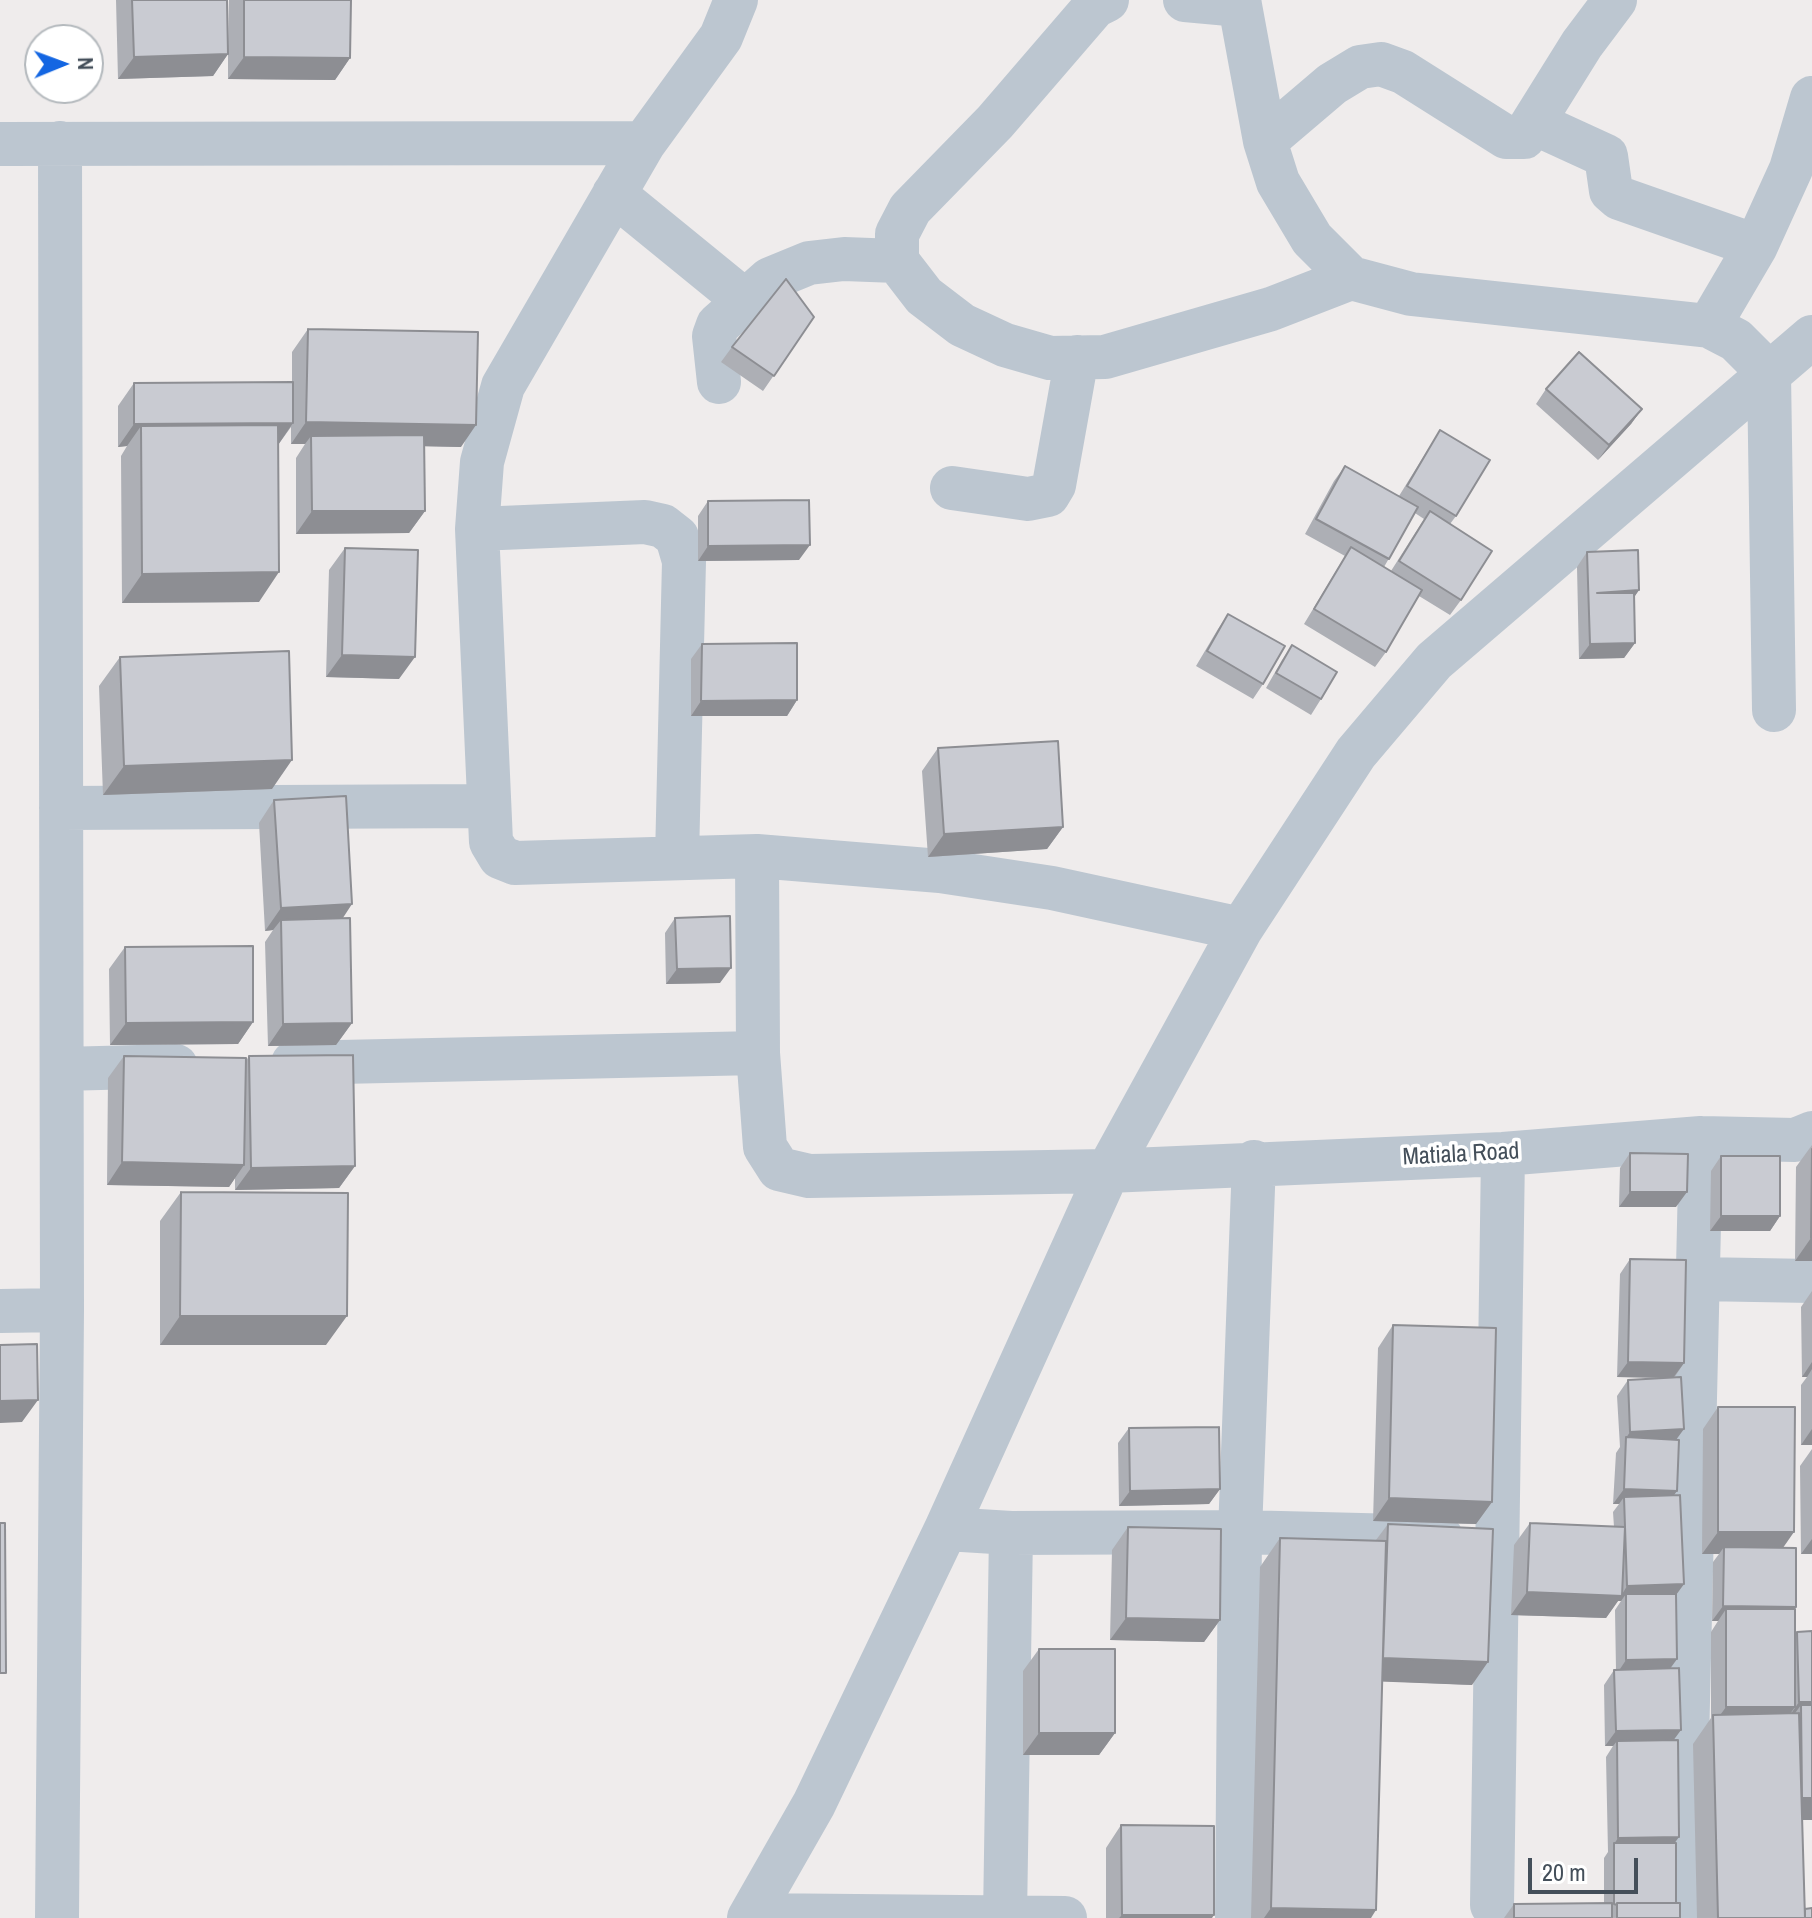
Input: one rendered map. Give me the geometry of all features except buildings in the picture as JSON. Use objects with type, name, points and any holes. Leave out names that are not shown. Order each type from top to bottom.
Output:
[{"type":"street","points":[[736,0],[721,37],[644,143],[503,386],[482,462],[477,529],[491,842],[500,857],[515,863],[757,856],[940,871],[1052,888],[1241,929]]},
{"type":"street","points":[[1107,0],[1095,6],[995,122],[910,209],[897,234],[897,261],[924,296],[962,325],[1005,345],[1050,358],[1105,357],[1271,309],[1351,278]]},
{"type":"street","points":[[1185,0],[1239,3],[1265,141],[1278,182],[1312,239],[1351,278],[1411,294],[1709,326],[1736,340],[1769,373],[1774,710]]},
{"type":"street","points":[[1265,141],[1332,84],[1360,67],[1381,64],[1403,72],[1506,137],[1524,137],[1582,44],[1615,0]]},
{"type":"street","points":[[1709,326],[1756,246],[1791,169],[1812,98]]},
{"type":"street","points":[[1534,123],[1606,156],[1611,191],[1619,198],[1756,246]]},
{"type":"street","points":[[57,1918],[62,1310],[60,143]]},
{"type":"street","points":[[0,144],[644,143]]},
{"type":"street","points":[[614,194],[744,300]]},
{"type":"street","points":[[719,382],[714,336],[718,325],[770,279],[809,263],[844,259],[897,261]]},
{"type":"street","points":[[1065,1918],[750,1916],[814,1804],[946,1529],[1108,1171],[1241,929],[1356,753],[1434,661],[1812,337]]},
{"type":"street","points":[[952,488],[1028,499],[1048,495],[1054,485],[1077,357]]},
{"type":"street","points":[[477,529],[645,522],[663,526],[677,537],[684,561],[677,858]]},
{"type":"street","points":[[61,808],[488,806]]},
{"type":"street","name":"Matiala Road","points":[[757,856],[758,1053],[765,1147],[779,1169],[809,1176],[1108,1171],[1254,1162],[1503,1154],[1701,1138],[1795,1140],[1812,1133]]},
{"type":"street","points":[[62,1069],[758,1053]]},
{"type":"street","points":[[1683,1918],[1701,1138]]},
{"type":"street","points":[[1492,1905],[1503,1154]]},
{"type":"street","points":[[1237,1918],[1240,1532],[1254,1162]]},
{"type":"street","points":[[1698,1279],[1812,1281]]},
{"type":"street","points":[[0,1311],[62,1310]]},
{"type":"street","points":[[946,1529],[1011,1533],[1240,1532],[1499,1538]]},
{"type":"street","points":[[1005,1918],[1011,1533]]}]
